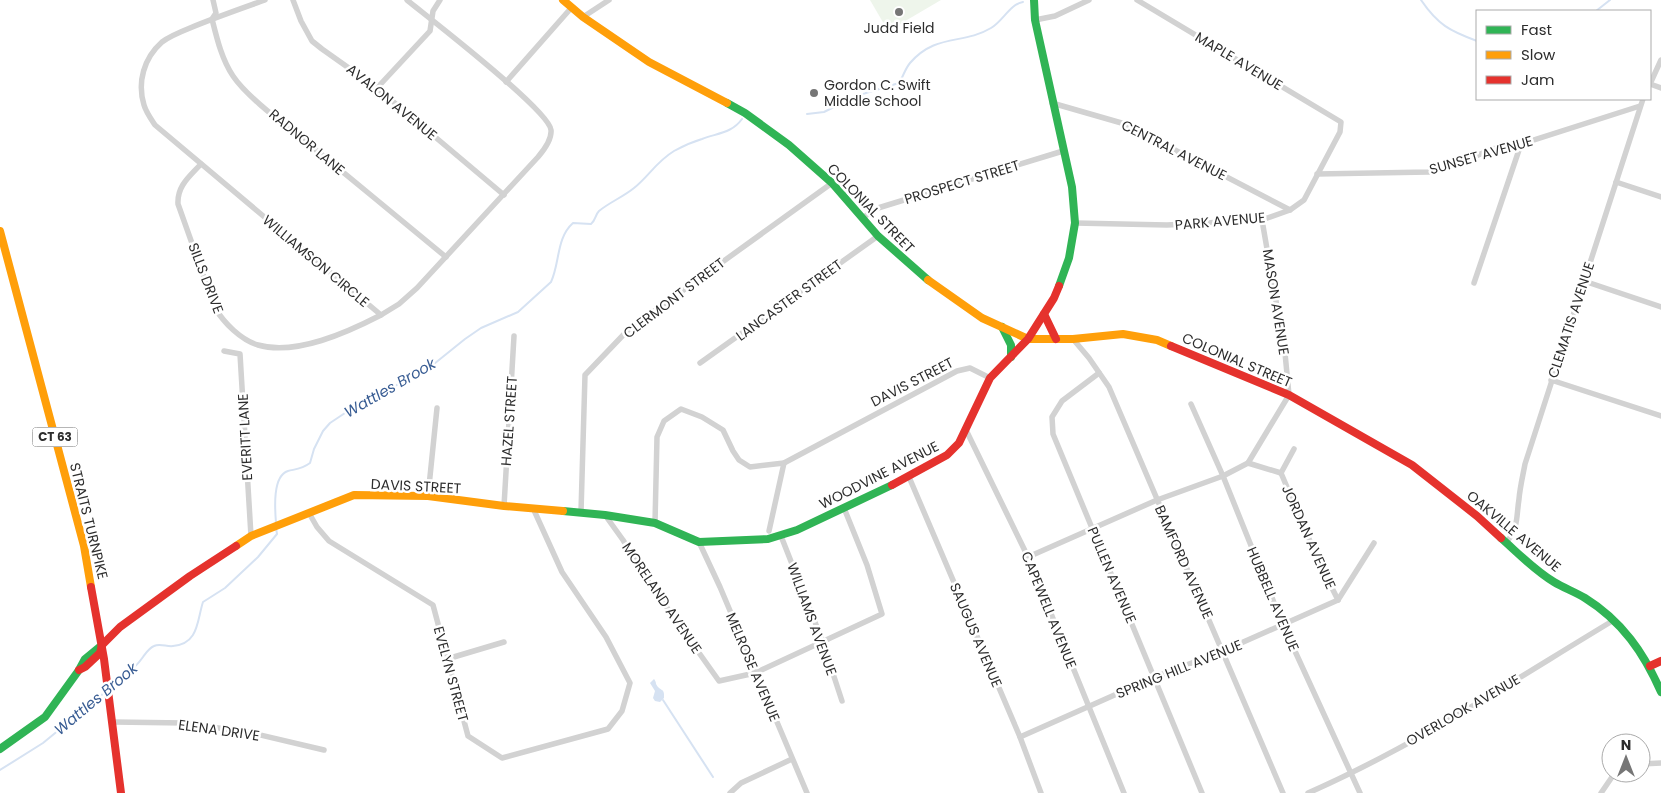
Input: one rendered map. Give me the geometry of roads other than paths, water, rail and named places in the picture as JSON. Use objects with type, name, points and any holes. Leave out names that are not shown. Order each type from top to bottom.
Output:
[{"type":"main road","name":"COLONIAL STREET","points":[[564,0],[584,17],[649,62],[745,113],[788,145],[832,183],[878,236],[923,276],[982,318],[1028,339],[1073,339],[1123,334],[1157,340],[1289,395],[1376,444]]},
{"type":"main road","points":[[990,378],[1028,339],[1054,298],[1069,258],[1074,224],[1072,187],[1035,20],[1034,0]]},
{"type":"main road","name":"STRAITS TURNPIKE","points":[[0,231],[81,537],[105,664],[121,793]]},
{"type":"main road","points":[[1044,314],[1056,339]]},
{"type":"main road","points":[[1002,327],[1011,345],[1011,357]]},
{"type":"main road","name":"WOODVINE AVENUE","points":[[768,535],[781,536],[844,508],[909,477],[947,455],[959,443],[990,378]]},
{"type":"main road","name":"OAKVILLE AVENUE","points":[[1376,444],[1412,465],[1477,516],[1534,568],[1586,600],[1614,620],[1641,651],[1650,666],[1661,692]]},
{"type":"main road","name":"DAVIS STREET","points":[[0,748],[16,739],[45,717],[79,670],[85,668],[100,653],[102,645],[120,627],[190,576],[255,535],[354,495],[428,496],[504,506],[581,512],[655,523],[698,542],[743,541],[768,535]]},
{"type":"main road","points":[[1650,666],[1661,661]]},
{"type":"street","name":"RADNOR LANE","points":[[213,0],[216,13],[212,19],[225,60],[234,77],[251,95],[446,257]]},
{"type":"street","name":"WILLIAMSON CIRCLE","points":[[265,0],[212,19],[173,35],[162,42],[147,62],[142,74],[141,88],[144,107],[155,125],[381,315],[399,304],[417,288],[504,195],[538,157],[547,145],[552,132],[549,124],[539,111],[407,0]]},
{"type":"street","name":"AVALON AVENUE","points":[[293,0],[301,21],[312,41],[377,88],[504,195]]},
{"type":"street","points":[[377,88],[430,31],[433,11],[440,0]]},
{"type":"street","points":[[584,17],[609,0]]},
{"type":"street","points":[[1035,20],[1055,16],[1089,0]]},
{"type":"street","name":"MAPLE AVENUE","points":[[1137,0],[1341,122]]},
{"type":"street","points":[[506,82],[572,7]]},
{"type":"street","points":[[1651,82],[1661,60]]},
{"type":"street","name":"CLEMATIS AVENUE","points":[[1506,543],[1514,532],[1517,522],[1525,464],[1643,100]]},
{"type":"street","name":"CENTRAL AVENUE","points":[[1052,102],[1125,124],[1290,210]]},
{"type":"street","name":"SUNSET AVENUE","points":[[1317,174],[1429,172],[1492,149],[1520,144],[1640,106]]},
{"type":"street","name":"PARK AVENUE","points":[[1074,224],[1167,225],[1262,220],[1290,210],[1304,200],[1340,132],[1341,122]]},
{"type":"street","points":[[1474,283],[1520,144]]},
{"type":"street","name":"PROSPECT STREET","points":[[862,218],[878,208],[1063,151]]},
{"type":"street","name":"SILLS DRIVE","points":[[201,164],[180,188],[178,204],[215,308],[222,319],[234,330],[245,339],[258,345],[297,346],[321,341],[360,326],[381,315]]},
{"type":"street","points":[[1616,182],[1661,197]]},
{"type":"street","name":"CLERMONT STREET","points":[[581,512],[585,375],[628,330],[832,183]]},
{"type":"street","name":"MASON AVENUE","points":[[1262,220],[1285,353],[1289,395]]},
{"type":"street","name":"LANCASTER STREET","points":[[700,362],[878,236]]},
{"type":"street","points":[[1584,281],[1661,307]]},
{"type":"street","name":"HAZEL STREET","points":[[504,506],[514,336]]},
{"type":"street","name":"BAMFORD AVENUE","points":[[1073,339],[1109,386],[1283,793]]},
{"type":"street","name":"EVERITT LANE","points":[[224,351],[240,354],[255,535]]},
{"type":"street","name":"DAVIS STREET","points":[[784,463],[956,371],[970,368],[990,378]]},
{"type":"street","name":"PULLEN AVENUE","points":[[1099,373],[1062,401],[1052,417],[1053,434],[1202,793]]},
{"type":"street","points":[[1551,380],[1661,416]]},
{"type":"street","points":[[1028,557],[1157,500],[1223,476],[1248,463],[1289,395]]},
{"type":"street","name":"HUBBELL AVENUE","points":[[1191,404],[1223,476],[1283,625],[1360,793]]},
{"type":"street","points":[[428,496],[437,408]]},
{"type":"street","points":[[655,523],[657,437],[664,421],[681,409],[702,417],[723,430],[739,460],[750,467],[784,463],[768,535]]},
{"type":"street","name":"CAPEWELL AVENUE","points":[[966,430],[1028,557],[1124,793]]},
{"type":"street","points":[[1248,463],[1281,473],[1294,449]]},
{"type":"street","name":"JORDAN AVENUE","points":[[1281,473],[1318,560],[1338,600]]},
{"type":"street","name":"SAUGUS AVENUE","points":[[909,477],[1020,737],[1041,793]]},
{"type":"street","name":"EVELYN STREET","points":[[309,513],[317,527],[329,541],[433,605],[468,736],[502,758],[608,730],[622,711],[630,683],[606,637],[562,572],[533,508]]},
{"type":"street","points":[[755,673],[822,640],[882,614],[867,565],[844,508]]},
{"type":"street","name":"MORELAND AVENUE","points":[[605,516],[719,682],[755,673]]},
{"type":"street","name":"WILLIAMS AVENUE","points":[[781,536],[822,640],[842,701]]},
{"type":"street","name":"MELROSE AVENUE","points":[[698,542],[720,587],[807,793]]},
{"type":"street","points":[[1338,600],[1374,543]]},
{"type":"street","name":"SPRING HILL AVENUE","points":[[1020,737],[1155,677],[1223,651],[1338,600]]},
{"type":"street","name":"OVERLOOK AVENUE","points":[[1308,793],[1352,774],[1424,734],[1614,620]]},
{"type":"street","points":[[447,658],[504,642]]},
{"type":"street","name":"ELENA DRIVE","points":[[112,722],[185,723],[252,734],[324,750]]},
{"type":"street","points":[[730,793],[740,783],[792,758]]},
{"type":"water","points":[[654,679],[664,692],[664,698],[660,702],[655,701],[653,698],[655,691],[650,683]]},
{"type":"waterway","points":[[1421,0],[1433,16],[1445,26],[1476,41]]},
{"type":"waterway","points":[[1597,10],[1610,0]]},
{"type":"waterway","name":"Wattles Brook","points":[[807,114],[824,112],[856,96],[899,83],[908,65],[930,47],[981,33],[991,28],[1018,3],[1023,2]]},
{"type":"waterway","name":"Wattles Brook","points":[[276,523],[276,494],[279,479],[288,471],[302,468],[310,463],[314,449],[323,431],[330,423],[363,401],[424,372],[481,328],[518,312],[551,282],[561,243],[573,223],[591,224],[599,211],[634,188],[668,155],[691,143],[729,130],[742,119]]},
{"type":"waterway","name":"Wattles Brook","points":[[112,686],[133,669],[152,647],[156,645],[173,646],[188,641],[196,630],[203,602],[225,588],[258,557],[277,534],[276,528]]},
{"type":"waterway","name":"Wattles Brook","points":[[0,770],[43,743],[104,693]]},
{"type":"waterway","points":[[663,700],[713,777]]},
{"type":"place","name":"Judd Field","points":[[899,12]]},
{"type":"place","name":"Gordon C. Swift Middle School","points":[[814,93]]}]
